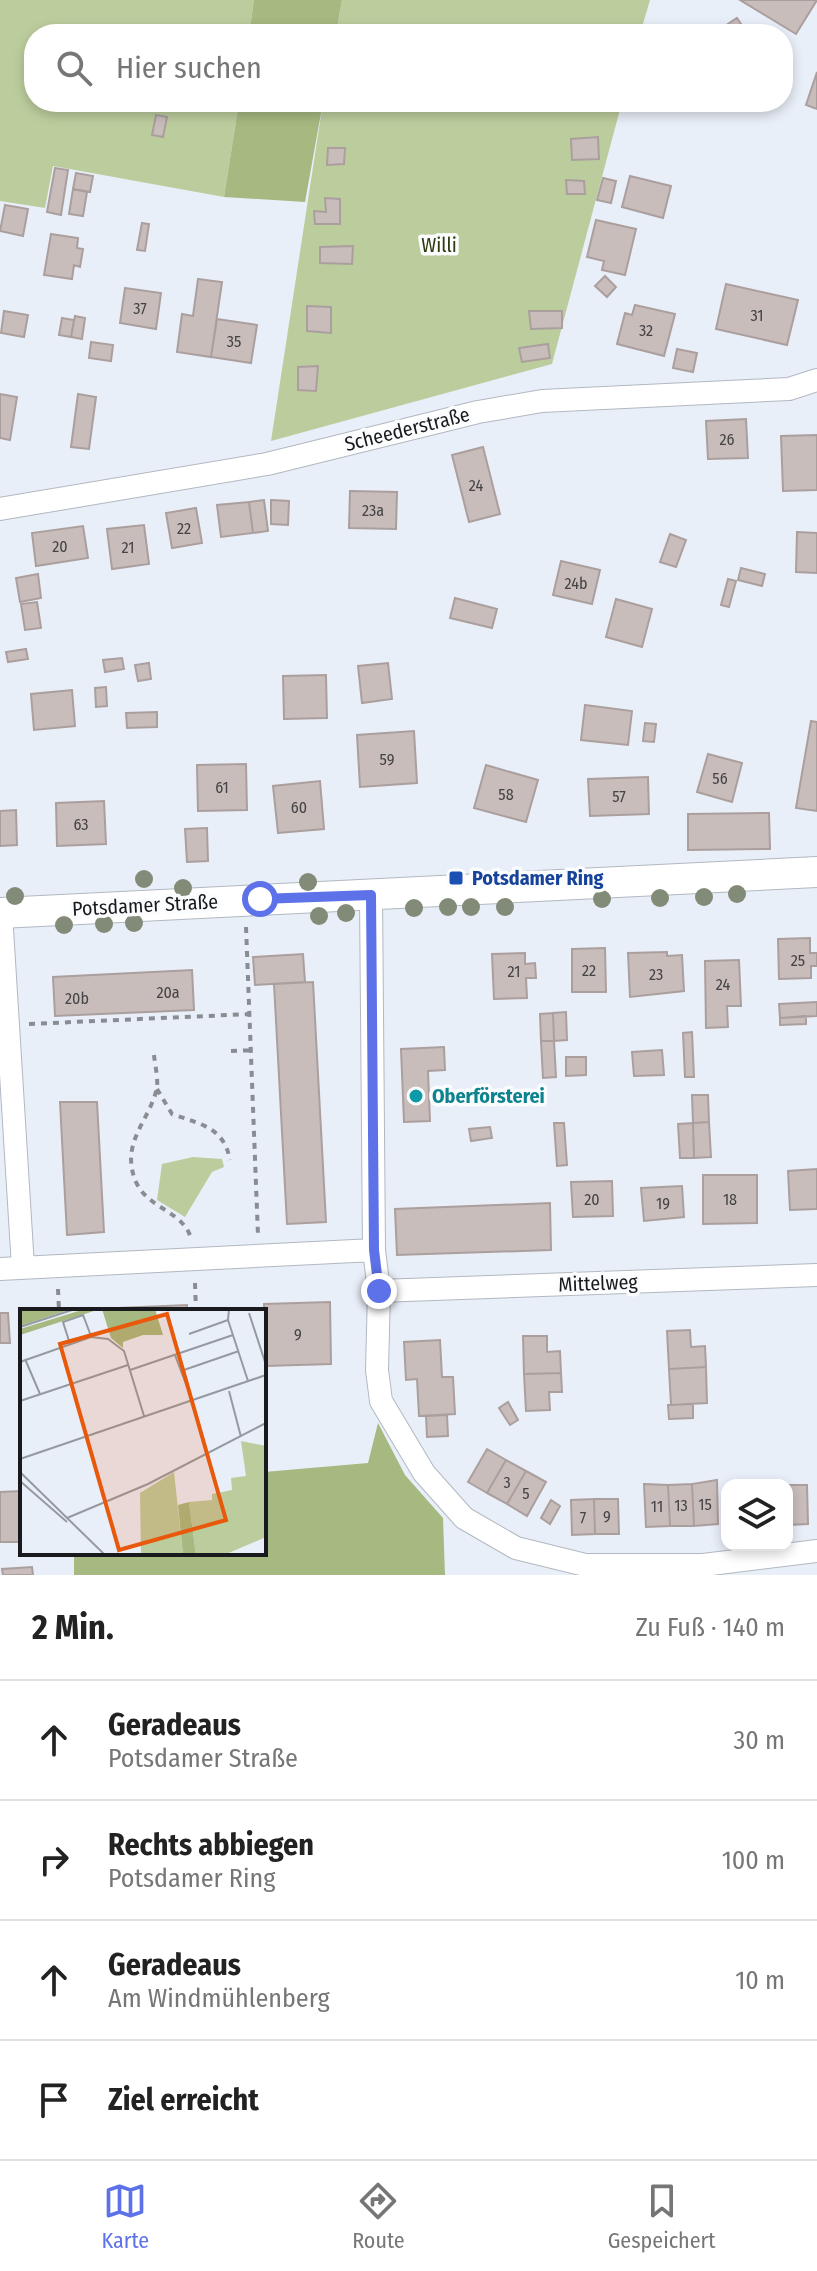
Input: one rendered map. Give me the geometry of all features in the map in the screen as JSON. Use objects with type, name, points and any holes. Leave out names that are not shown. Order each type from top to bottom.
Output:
[{"type":"main road","name":"Potsdamer Straße","points":[[0,913],[817,872]]},
{"type":"street","name":"Scheederstraße","points":[[0,509],[267,464],[478,412],[542,401],[789,389],[817,380]]},
{"type":"street","points":[[371,895],[374,1250],[379,1291],[377,1370],[381,1401],[424,1473],[464,1518],[516,1548],[585,1570],[746,1568],[817,1551]]},
{"type":"street","points":[[0,913],[23,1267]]},
{"type":"street","points":[[0,1269],[374,1250]]},
{"type":"street","name":"Mittelweg","points":[[379,1291],[817,1275]]},
{"type":"path","points":[[246,927],[259,1254]]},
{"type":"path","points":[[8,1025],[251,1014]]},
{"type":"path","points":[[231,1051],[252,1050]]},
{"type":"path","points":[[154,1055],[157,1086],[172,1114],[203,1124],[223,1138],[230,1160]]},
{"type":"path","points":[[157,1086],[137,1129],[132,1166],[135,1180],[150,1201],[181,1220],[189,1231],[193,1258]]},
{"type":"green space","points":[[0,0],[254,0],[250,24],[24,24],[24,112],[237,112],[224,197],[53,166],[45,208],[0,201]]},
{"type":"green space","points":[[254,0],[342,0],[338,24],[250,24]]},
{"type":"green space","points":[[342,0],[650,0],[643,24],[338,24]]},
{"type":"green space","points":[[237,112],[321,112],[305,202],[224,197]]},
{"type":"green space","name":"Willi","points":[[321,112],[619,112],[552,364],[271,441]]},
{"type":"green space","points":[[193,1157],[222,1159],[224,1167],[212,1172],[185,1217],[157,1200],[162,1164]]},
{"type":"green space","points":[[378,1423],[405,1475],[443,1518],[445,1575],[74,1575],[74,1555],[266,1555],[266,1472],[368,1463]]},
{"type":"building","points":[[740,0],[817,0],[796,34],[793,24],[780,24]]},
{"type":"building","points":[[817,72],[817,109],[806,105]]},
{"type":"building","points":[[156,115],[167,117],[163,137],[152,135]]},
{"type":"building","points":[[598,137],[599,159],[572,160],[571,139]]},
{"type":"building","points":[[328,148],[345,148],[344,164],[327,165]]},
{"type":"building","points":[[55,168],[68,170],[61,215],[47,212]]},
{"type":"building","points":[[76,173],[93,176],[90,192],[73,189]]},
{"type":"building","points":[[630,176],[671,186],[663,218],[622,207]]},
{"type":"building","points":[[603,178],[616,181],[611,203],[597,200]]},
{"type":"building","points":[[566,180],[584,181],[585,194],[567,194]]},
{"type":"building","points":[[73,189],[87,192],[83,216],[69,214]]},
{"type":"building","points":[[325,198],[340,199],[340,224],[315,224],[314,211],[326,212]]},
{"type":"building","points":[[5,205],[28,209],[23,236],[0,231]]},
{"type":"building","points":[[596,220],[636,229],[625,275],[602,270],[604,261],[587,257]]},
{"type":"building","points":[[142,223],[149,224],[145,251],[137,250]]},
{"type":"building","points":[[51,234],[78,238],[77,248],[83,249],[80,267],[74,265],[72,279],[44,275]]},
{"type":"building","points":[[353,246],[352,264],[320,263],[320,247]]},
{"type":"building","points":[[605,276],[616,287],[607,297],[595,286]]},
{"type":"building","points":[[198,279],[222,282],[211,357],[177,352],[182,314],[193,316]]},
{"type":"building","points":[[726,284],[798,300],[787,345],[716,329]]},
{"type":"building","points":[[125,288],[161,293],[156,329],[120,323]]},
{"type":"building","points":[[635,305],[675,314],[664,356],[617,344],[625,313],[632,315]]},
{"type":"building","points":[[307,306],[331,307],[331,333],[307,331]]},
{"type":"building","points":[[4,311],[28,315],[24,337],[1,333]]},
{"type":"building","points":[[529,311],[562,311],[562,328],[531,329]]},
{"type":"building","points":[[75,316],[85,318],[82,339],[71,337]]},
{"type":"building","points":[[62,318],[74,320],[71,337],[59,335]]},
{"type":"building","points":[[217,319],[257,325],[251,363],[211,357]]},
{"type":"building","points":[[91,342],[113,345],[111,361],[89,358]]},
{"type":"building","points":[[548,344],[550,358],[522,362],[519,348]]},
{"type":"building","points":[[677,349],[697,353],[693,372],[673,368]]},
{"type":"building","points":[[318,366],[316,391],[298,390],[298,367]]},
{"type":"building","points":[[0,394],[17,397],[10,440],[0,438]]},
{"type":"building","points":[[78,394],[96,397],[89,449],[71,447]]},
{"type":"building","points":[[746,419],[748,458],[708,459],[706,421]]},
{"type":"building","points":[[817,435],[817,490],[783,491],[781,436]]},
{"type":"building","points":[[483,447],[500,514],[469,522],[452,455]]},
{"type":"building","points":[[350,491],[397,492],[396,529],[349,528]]},
{"type":"building","points":[[264,500],[268,531],[253,533],[249,502]]},
{"type":"building","points":[[271,500],[289,501],[288,525],[271,524]]},
{"type":"building","points":[[249,502],[253,533],[221,537],[217,505]]},
{"type":"building","points":[[196,508],[202,543],[172,548],[166,513]]},
{"type":"building","points":[[144,525],[149,564],[112,569],[107,529]]},
{"type":"building","points":[[83,526],[88,558],[36,566],[32,533]]},
{"type":"building","points":[[797,532],[817,533],[817,573],[796,572]]},
{"type":"building","points":[[670,534],[686,540],[676,567],[660,562]]},
{"type":"building","points":[[561,561],[600,570],[592,604],[553,595]]},
{"type":"building","points":[[741,568],[765,574],[762,586],[738,580]]},
{"type":"building","points":[[38,574],[41,598],[20,602],[16,578]]},
{"type":"building","points":[[728,579],[736,581],[729,607],[721,605]]},
{"type":"building","points":[[455,598],[497,609],[492,628],[450,618]]},
{"type":"building","points":[[616,599],[652,609],[642,647],[606,637]]},
{"type":"building","points":[[37,602],[41,628],[25,630],[21,604]]},
{"type":"building","points":[[26,649],[28,659],[8,662],[6,652]]},
{"type":"building","points":[[122,658],[124,669],[105,672],[103,660]]},
{"type":"building","points":[[149,663],[151,679],[138,681],[135,665]]},
{"type":"building","points":[[388,663],[392,699],[362,703],[358,666]]},
{"type":"building","points":[[326,675],[327,718],[284,719],[283,676]]},
{"type":"building","points":[[106,687],[107,706],[96,707],[95,688]]},
{"type":"building","points":[[72,690],[75,726],[34,730],[31,694]]},
{"type":"building","points":[[585,705],[632,711],[628,745],[581,740]]},
{"type":"building","points":[[157,712],[157,727],[127,728],[126,713]]},
{"type":"building","points":[[811,721],[817,722],[817,811],[796,808]]},
{"type":"building","points":[[645,723],[656,724],[654,742],[643,741]]},
{"type":"building","points":[[414,731],[417,783],[360,787],[357,735]]},
{"type":"building","points":[[708,754],[742,763],[732,802],[697,792]]},
{"type":"building","points":[[246,764],[247,810],[198,811],[197,765]]},
{"type":"building","points":[[486,765],[538,780],[526,822],[474,808]]},
{"type":"building","points":[[648,777],[649,814],[590,816],[588,779]]},
{"type":"building","points":[[320,781],[324,829],[278,833],[273,786]]},
{"type":"building","points":[[104,801],[106,844],[57,846],[56,803]]},
{"type":"building","points":[[16,810],[17,845],[0,846],[0,811]]},
{"type":"building","points":[[769,813],[770,849],[688,850],[688,814]]},
{"type":"building","points":[[207,828],[208,861],[187,862],[185,829]]},
{"type":"building","points":[[810,938],[810,953],[817,953],[817,966],[811,966],[811,978],[779,979],[778,939]]},
{"type":"building","points":[[605,948],[606,992],[572,992],[572,949]]},
{"type":"building","points":[[667,952],[667,956],[682,955],[684,991],[630,997],[628,953]]},
{"type":"building","points":[[525,953],[525,964],[535,963],[536,978],[526,978],[527,998],[494,999],[492,954]]},
{"type":"building","points":[[303,954],[305,982],[255,985],[253,957]]},
{"type":"building","points":[[739,960],[741,1006],[727,1006],[728,1027],[706,1028],[705,961]]},
{"type":"building","points":[[192,970],[194,1010],[55,1016],[53,977]]},
{"type":"building","points":[[313,982],[326,1222],[287,1224],[274,984]]},
{"type":"building","points":[[817,1002],[817,1016],[780,1018],[779,1004]]},
{"type":"building","points":[[566,1012],[567,1040],[554,1041],[553,1013]]},
{"type":"building","points":[[553,1013],[554,1041],[541,1041],[540,1014]]},
{"type":"building","points":[[806,1016],[806,1024],[780,1025],[780,1018]]},
{"type":"building","points":[[692,1032],[694,1077],[685,1077],[683,1033]]},
{"type":"building","points":[[541,1041],[554,1041],[556,1077],[543,1078]]},
{"type":"building","name":"Oberförsterei","points":[[444,1047],[445,1070],[428,1071],[430,1121],[404,1122],[401,1049]]},
{"type":"building","points":[[662,1050],[664,1075],[634,1076],[632,1052]]},
{"type":"building","points":[[566,1057],[586,1057],[586,1075],[566,1076]]},
{"type":"building","points":[[692,1095],[708,1095],[709,1122],[693,1123]]},
{"type":"building","points":[[60,1102],[97,1102],[104,1232],[67,1235]]},
{"type":"building","points":[[709,1122],[711,1157],[694,1158],[693,1123]]},
{"type":"building","points":[[554,1123],[564,1123],[567,1165],[557,1166]]},
{"type":"building","points":[[693,1123],[694,1158],[680,1158],[678,1124]]},
{"type":"building","points":[[490,1127],[492,1138],[471,1141],[469,1129]]},
{"type":"building","points":[[817,1169],[817,1209],[790,1210],[788,1171]]},
{"type":"building","points":[[703,1175],[757,1175],[757,1223],[703,1224]]},
{"type":"building","points":[[612,1181],[613,1216],[573,1217],[571,1182]]},
{"type":"building","points":[[682,1186],[684,1217],[644,1221],[641,1188]]},
{"type":"building","points":[[550,1203],[551,1250],[397,1255],[395,1209]]},
{"type":"building","points":[[330,1302],[331,1364],[266,1366],[264,1304]]},
{"type":"building","points":[[187,1305],[187,1309],[94,1309]]},
{"type":"building","points":[[0,1313],[8,1313],[10,1343],[0,1343]]},
{"type":"building","points":[[690,1330],[691,1347],[705,1346],[706,1367],[669,1369],[667,1331]]},
{"type":"building","points":[[523,1336],[547,1336],[547,1352],[560,1351],[561,1373],[524,1374]]},
{"type":"building","points":[[440,1340],[442,1377],[453,1377],[455,1414],[419,1416],[417,1379],[406,1380],[404,1342]]},
{"type":"building","points":[[706,1367],[707,1403],[671,1405],[669,1369]]},
{"type":"building","points":[[561,1373],[562,1392],[549,1392],[550,1410],[526,1411],[524,1374]]},
{"type":"building","points":[[508,1402],[518,1420],[510,1425],[499,1408]]},
{"type":"building","points":[[693,1404],[693,1418],[669,1419],[668,1405]]},
{"type":"building","points":[[447,1415],[448,1436],[427,1437],[426,1416]]},
{"type":"building","points":[[487,1449],[506,1460],[487,1493],[468,1482]]},
{"type":"building","points":[[506,1460],[526,1471],[507,1504],[487,1493]]},
{"type":"building","points":[[526,1471],[546,1482],[527,1516],[507,1504]]},
{"type":"building","points":[[717,1480],[718,1524],[694,1526],[692,1484]]},
{"type":"building","points":[[644,1484],[668,1485],[670,1526],[646,1527]]},
{"type":"building","points":[[692,1484],[694,1526],[670,1526],[668,1485]]},
{"type":"building","points":[[793,1485],[807,1485],[808,1524],[793,1525]]},
{"type":"building","points":[[20,1491],[20,1542],[0,1542],[0,1492]]},
{"type":"building","points":[[594,1499],[595,1534],[572,1535],[571,1500]]},
{"type":"building","points":[[594,1499],[618,1499],[619,1534],[595,1534]]},
{"type":"building","points":[[551,1500],[560,1506],[550,1524],[541,1518]]},
{"type":"building","points":[[32,1567],[33,1575],[3,1575],[2,1569]]},
{"type":"place","name":"Potsdamer Ring","points":[[456,878]]},
{"type":"place","name":"Oberförsterei","points":[[416,1096]]},
{"type":"route","points":[[260,899],[371,895],[374,1250],[379,1291]]}]
